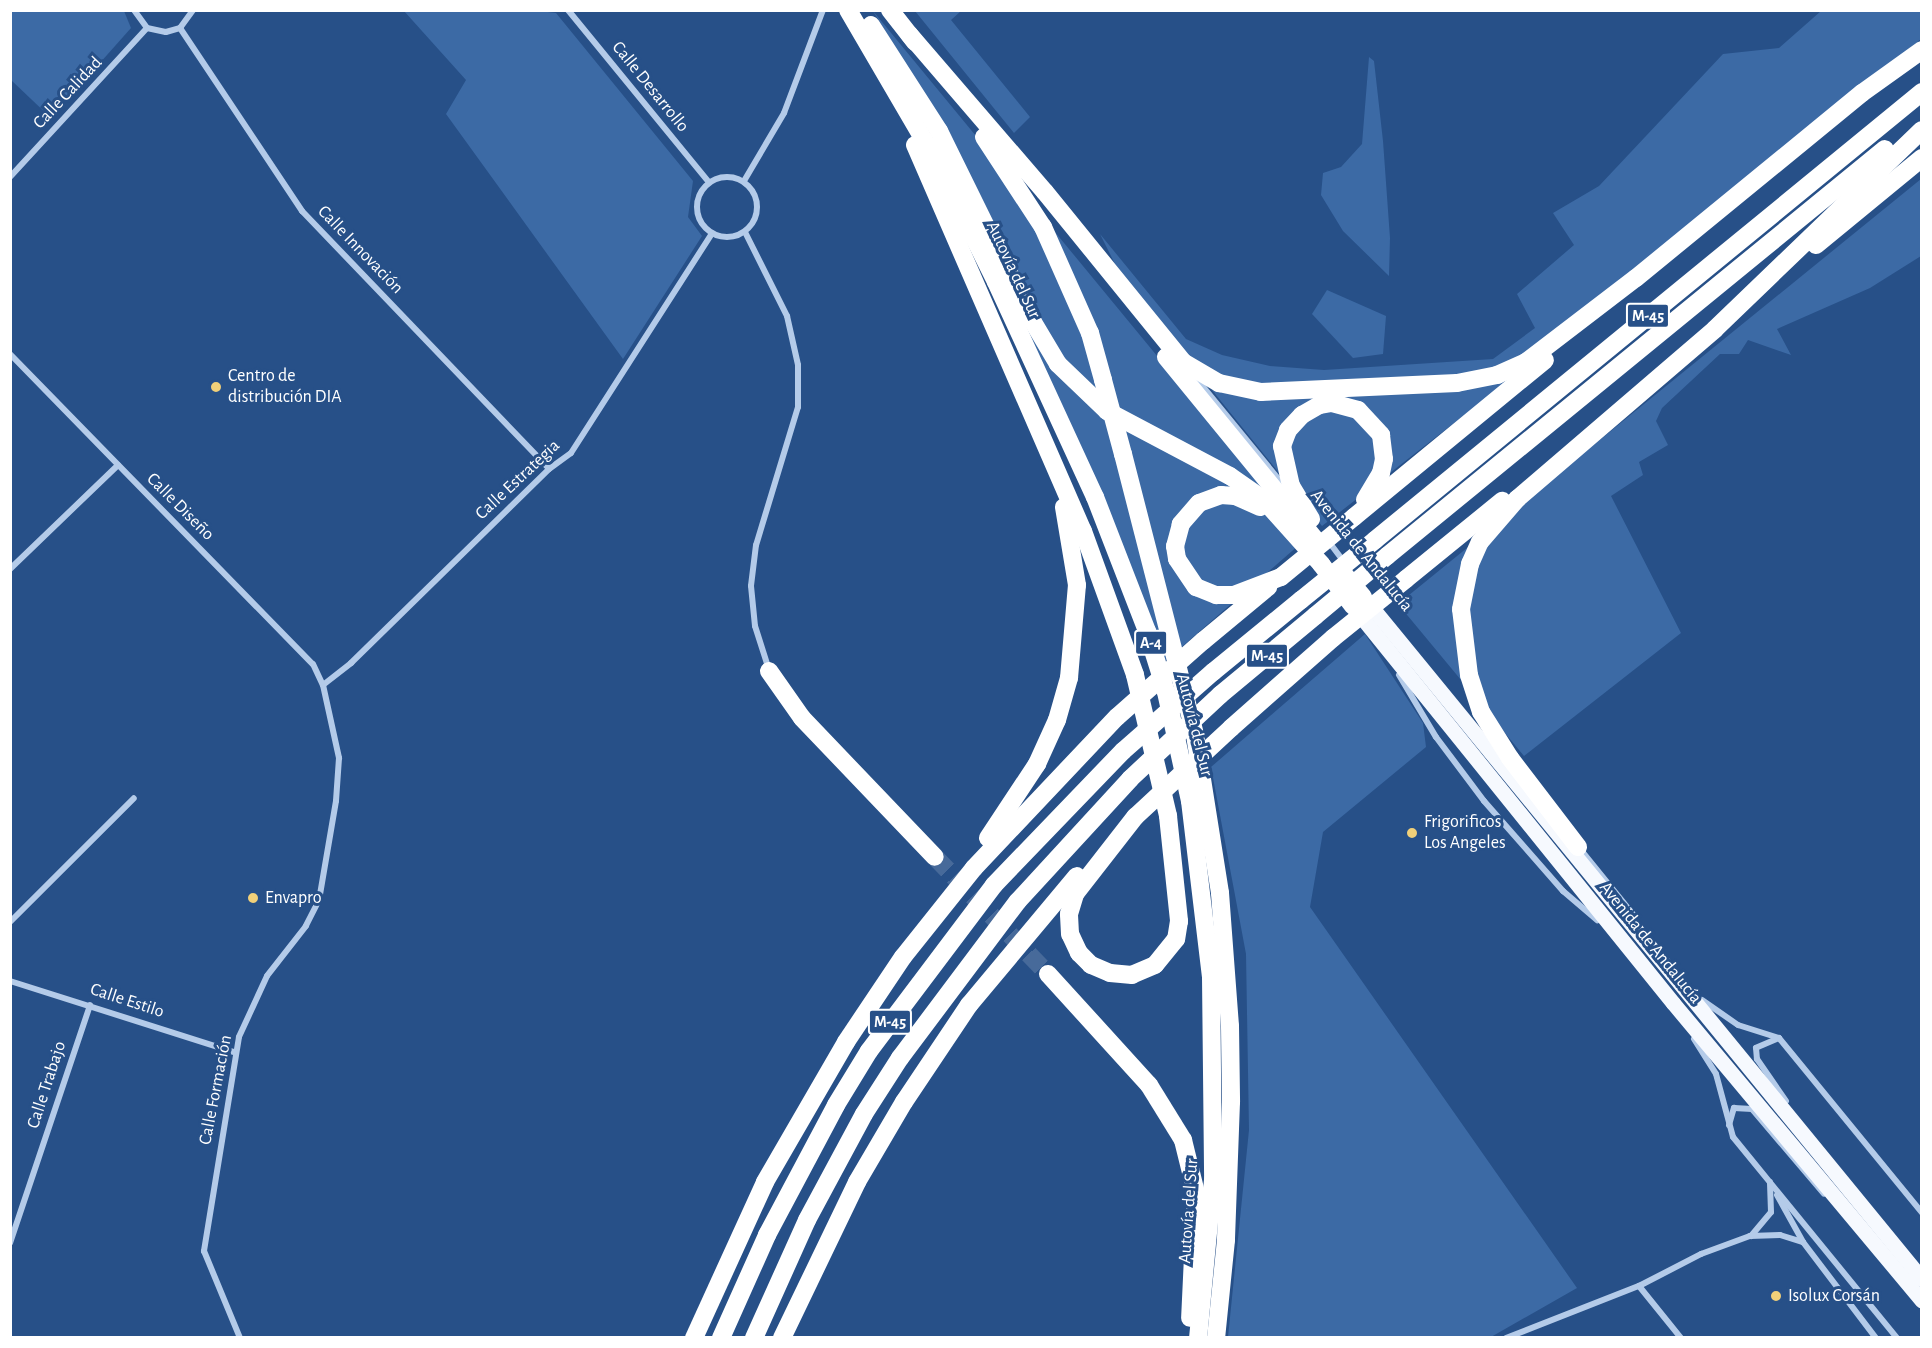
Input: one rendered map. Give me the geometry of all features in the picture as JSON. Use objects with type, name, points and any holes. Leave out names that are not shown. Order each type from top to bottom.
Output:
[{"type":"highway","points":[[847,10],[852,30],[922,159],[1083,531],[1135,675],[1168,816],[1179,900],[1176,939],[1155,965],[1132,975],[1110,973],[1091,965],[1079,953],[1070,934],[1069,914],[1075,894],[1135,816]]},
{"type":"highway","name":"Autovía del Sur","points":[[847,10],[935,159],[1000,292],[1095,497],[1144,622],[1166,692],[1195,832],[1211,977],[1213,1180],[1198,1338]]},
{"type":"highway","points":[[860,10],[939,131],[1033,322],[1058,364],[1107,411],[1230,476],[1262,498],[1358,602]]},
{"type":"highway","name":"Autovía del Sur","points":[[890,10],[1016,181],[1043,226],[1090,333],[1195,735],[1220,893],[1230,1026],[1231,1102],[1226,1240],[1215,1338]]},
{"type":"highway","points":[[909,34],[982,118],[1183,362],[1219,383],[1261,392],[1422,386],[1497,375],[1553,345],[1862,93],[1922,51]]},
{"type":"highway","points":[[952,894],[1117,717],[1203,641],[1922,51]]},
{"type":"highway","name":"M-45","points":[[721,1338],[767,1235],[836,1105],[869,1051],[993,885],[1123,751],[1213,672],[1922,92]]},
{"type":"highway","points":[[982,118],[1078,250],[1358,602]]},
{"type":"highway","name":"M-45","points":[[756,1338],[772,1294],[864,1114],[900,1058],[1018,901],[1130,779],[1220,695],[1922,119]]},
{"type":"highway","points":[[1578,847],[1510,758],[1481,712],[1460,628],[1464,588],[1480,542],[1510,506],[1715,329],[1922,129]]},
{"type":"highway","points":[[782,1338],[857,1182],[904,1102],[969,1005],[1035,923],[1135,816],[1334,638],[1922,158]]},
{"type":"highway","points":[[1312,520],[1291,486],[1282,446],[1288,430],[1302,415],[1319,405],[1332,403],[1358,410],[1367,417],[1381,435],[1384,447],[1383,466],[1376,488],[1354,517]]},
{"type":"highway","points":[[694,1338],[765,1182],[813,1095],[903,957],[952,894],[1037,764],[1057,720],[1069,678],[1077,585],[1067,519],[1044,442]]},
{"type":"highway","points":[[1281,577],[1234,595],[1205,593],[1196,587],[1177,559],[1175,546],[1180,524],[1188,513],[1209,499],[1235,496],[1251,502],[1274,519],[1358,602]]},
{"type":"highway","points":[[769,671],[802,718],[935,857]]},
{"type":"highway","points":[[1048,974],[1149,1085],[1184,1140],[1196,1193],[1188,1338]]},
{"type":"main road","name":"Avenida de Andalucía","points":[[1358,602],[1376,636],[1673,1004],[1922,1301]]},
{"type":"main road","name":"Avenida de Andalucía","points":[[1358,602],[1922,1280]]},
{"type":"street","points":[[134,10],[147,28],[166,32],[180,28],[193,10]]},
{"type":"street","name":"Calle Desarrollo","points":[[568,10],[709,182]]},
{"type":"street","points":[[744,181],[784,113],[823,10]]},
{"type":"street","name":"Calle Calidad","points":[[10,177],[147,28]]},
{"type":"street","name":"Calle Innovación","points":[[180,28],[302,211],[549,468]]},
{"type":"street","points":[[723,177],[744,181],[751,190],[757,210],[745,232],[723,238],[712,233],[700,218],[697,206],[709,182],[723,177]]},
{"type":"street","points":[[745,232],[788,316],[798,365],[794,425],[756,545],[751,586],[755,626],[769,671]]},
{"type":"street","name":"Calle Estrategia","points":[[323,685],[351,663],[549,468],[571,453],[712,233]]},
{"type":"street","name":"Calle Diseño","points":[[10,354],[313,664],[323,685]]},
{"type":"street","name":"Avenida de Andalucía","points":[[1183,362],[1786,1101]]},
{"type":"street","points":[[10,569],[118,465]]},
{"type":"street","points":[[1376,636],[1436,737],[1484,801],[1563,891],[1624,943]]},
{"type":"street","name":"Calle Formación","points":[[240,1338],[204,1251],[234,1052],[267,976],[306,926],[319,900],[336,801],[339,758],[323,685]]},
{"type":"street","points":[[10,922],[134,798]]},
{"type":"street","points":[[1594,917],[1692,1036]]},
{"type":"street","name":"Calle Estilo","points":[[10,981],[234,1052]]},
{"type":"street","points":[[1702,1000],[1738,1025],[1779,1038],[1922,1213]]},
{"type":"street","points":[[1673,1004],[1716,1074],[1733,1137],[1897,1338]]},
{"type":"street","name":"Calle Trabajo","points":[[10,1243],[90,1005]]},
{"type":"street","points":[[1779,1038],[1756,1048],[1757,1059],[1786,1101],[1922,1274]]},
{"type":"street","points":[[1729,1126],[1734,1108],[1752,1109],[1817,1188],[1851,1216]]},
{"type":"street","points":[[1750,1236],[1771,1212],[1770,1182]]},
{"type":"street","points":[[1770,1182],[1803,1242],[1876,1338]]},
{"type":"street","points":[[1506,1338],[1640,1286],[1701,1254],[1750,1236],[1780,1234],[1803,1242]]},
{"type":"street","points":[[1640,1286],[1682,1338]]},
{"type":"shaded area","points":[[531,10],[556,13],[693,181],[688,217],[702,236],[623,359],[446,114],[466,80],[404,11]]},
{"type":"shaded area","points":[[10,11],[124,11],[131,28],[51,118],[11,80]]},
{"type":"shaded area","points":[[873,11],[1307,538],[1162,664],[1014,308],[944,127]]},
{"type":"shaded area","points":[[915,11],[961,11],[951,20],[1030,117],[1014,133]]},
{"type":"shaded area","points":[[1821,11],[1921,11],[1921,39],[1598,300],[1522,370],[1322,526],[1174,343],[1115,264],[1100,234],[1186,339],[1222,355],[1270,366],[1324,370],[1493,359],[1535,328],[1517,294],[1574,245],[1553,213],[1599,186],[1723,54],[1779,48]]},
{"type":"shaded area","points":[[1369,57],[1374,61],[1383,141],[1390,238],[1389,276],[1343,231],[1321,195],[1323,173],[1341,167],[1362,144]]},
{"type":"shaded area","points":[[1921,179],[1921,256],[1870,288],[1777,329],[1791,355],[1748,340],[1739,354],[1720,354],[1662,408],[1656,421],[1668,445],[1639,462],[1643,475],[1611,496],[1681,633],[1524,756],[1398,604]]},
{"type":"shaded area","points":[[1327,290],[1386,316],[1383,354],[1353,358],[1312,314]]},
{"type":"shaded area","points":[[1365,634],[1423,723],[1426,747],[1323,832],[1310,907],[1577,1288],[1491,1337],[1228,1337],[1249,1130],[1246,954],[1211,767]]},
{"type":"tunnel","points":[[935,857],[1048,974]]},
{"type":"place","name":"Centro de distribución DIA","points":[[216,387]]},
{"type":"place","name":"Frigorificos Los Angeles","points":[[1412,833]]},
{"type":"place","name":"Envapro","points":[[253,898]]},
{"type":"place","name":"Isolux Corsán","points":[[1776,1296]]}]
